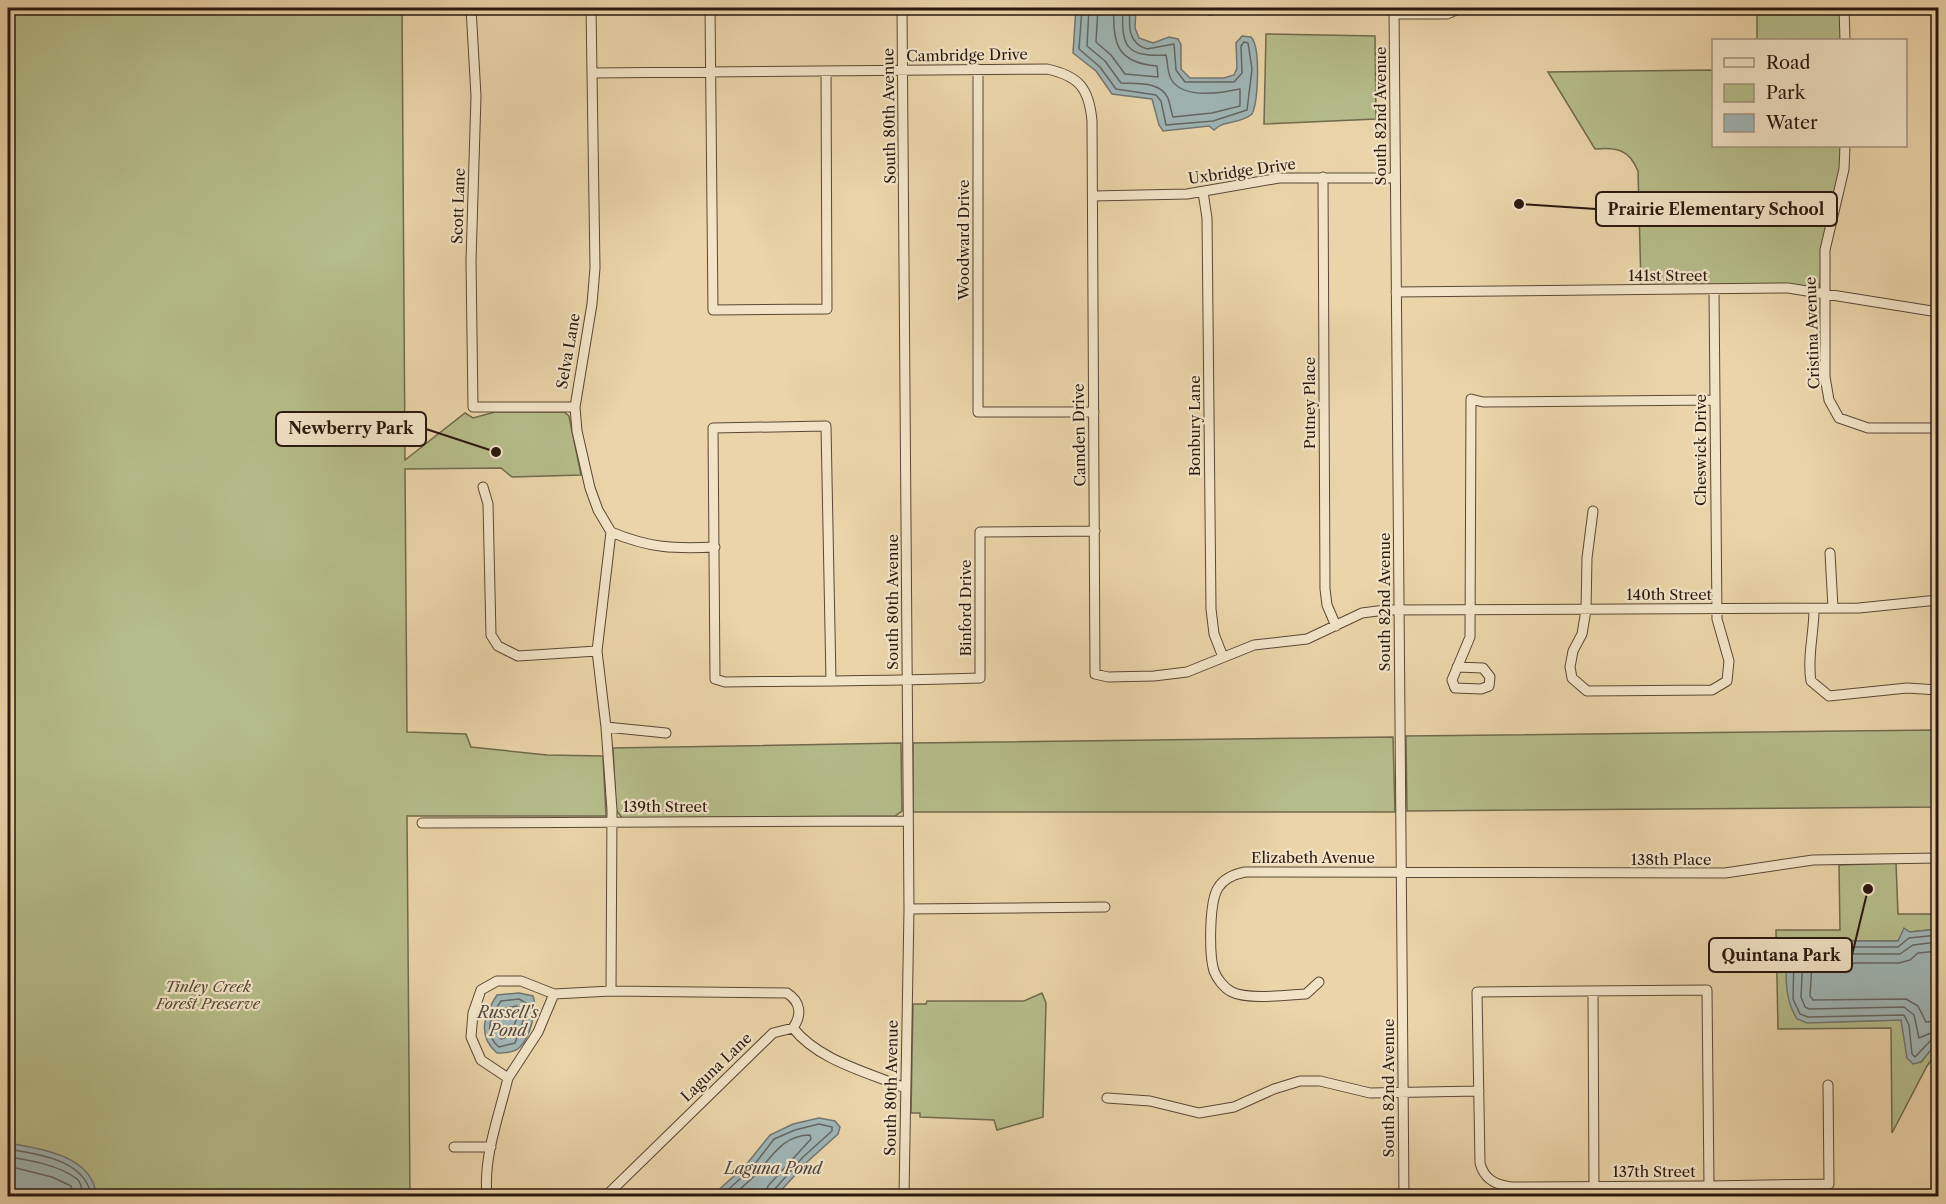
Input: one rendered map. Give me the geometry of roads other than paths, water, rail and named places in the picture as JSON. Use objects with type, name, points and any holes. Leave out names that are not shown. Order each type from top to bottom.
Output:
[{"type":"street","name":"Scott Lane","points":[[471,8],[476,96],[471,261],[473,406],[575,406]]},
{"type":"street","name":"Selva Lane","points":[[591,8],[595,268],[592,304],[575,406],[577,431],[590,488],[598,510],[611,532]]},
{"type":"street","points":[[710,8],[713,310],[827,309],[826,71]]},
{"type":"street","name":"South 80th Avenue","points":[[902,8],[909,909],[904,1197]]},
{"type":"street","points":[[1201,8],[1211,10],[1217,8]]},
{"type":"street","points":[[1394,11],[1452,14],[1461,8]]},
{"type":"street","points":[[1844,8],[1845,39]]},
{"type":"street","name":"South 82nd Avenue","points":[[1394,11],[1404,1197]]},
{"type":"street","name":"Cambridge Drive","points":[[592,73],[978,69],[1047,69],[1064,72],[1082,86],[1088,96],[1092,121],[1093,196]]},
{"type":"street","name":"Woodward Drive","points":[[978,69],[978,412],[1094,412]]},
{"type":"street","name":"Cristina Avenue","points":[[1845,147],[1844,169],[1825,250],[1825,377],[1829,400],[1839,418],[1868,428],[1938,428]]},
{"type":"street","name":"Putney Place","points":[[1323,177],[1325,589],[1336,626]]},
{"type":"street","name":"Uxbridge Drive","points":[[1093,196],[1167,196],[1279,178],[1395,178]]},
{"type":"street","name":"Bonbury Lane","points":[[1203,192],[1207,219],[1210,609],[1214,634],[1223,657]]},
{"type":"street","name":"Camden Drive","points":[[1093,196],[1095,674],[1107,677],[1177,674],[1201,668],[1223,657]]},
{"type":"street","name":"141st Street","points":[[1396,292],[1714,291],[1788,288],[1938,312]]},
{"type":"street","name":"Cheswick Drive","points":[[1586,610],[1582,634],[1573,651],[1570,667],[1572,678],[1587,691],[1712,690],[1727,681],[1729,661],[1716,619],[1714,291]]},
{"type":"street","points":[[1457,667],[1483,668],[1490,677],[1489,686],[1481,689],[1455,688],[1452,680],[1457,667],[1470,637],[1471,399],[1483,402],[1715,400]]},
{"type":"street","points":[[611,991],[612,820],[606,728],[597,651],[611,532],[649,546],[715,547],[712,428],[825,426],[831,681]]},
{"type":"street","points":[[483,487],[488,504],[491,635],[494,640],[506,652],[518,656],[597,651]]},
{"type":"street","points":[[1586,610],[1587,558],[1593,512]]},
{"type":"street","name":"Binford Drive","points":[[715,547],[715,679],[725,682],[980,678],[980,532],[1095,531]]},
{"type":"street","points":[[1830,553],[1833,608]]},
{"type":"street","name":"140th Street","points":[[1399,610],[1814,609],[1938,600]]},
{"type":"street","points":[[1814,609],[1814,639],[1807,659],[1811,681],[1829,696],[1907,688],[1938,690]]},
{"type":"street","points":[[1223,657],[1254,645],[1306,639],[1362,613],[1399,610]]},
{"type":"street","points":[[606,728],[666,733]]},
{"type":"street","name":"139th Street","points":[[422,823],[612,820],[908,821]]},
{"type":"street","name":"138th Place","points":[[1402,873],[1725,873],[1813,860],[1938,858]]},
{"type":"street","name":"Elizabeth Avenue","points":[[1319,982],[1306,994],[1249,995],[1231,992],[1216,976],[1213,964],[1212,907],[1218,888],[1232,875],[1245,872],[1402,873]]},
{"type":"street","points":[[909,909],[1105,907]]},
{"type":"street","points":[[508,1078],[481,1060],[471,1037],[473,1013],[481,990],[497,981],[521,981],[554,994],[611,991],[787,993],[799,1006],[800,1017],[793,1028],[803,1041],[825,1054],[905,1088]]},
{"type":"street","points":[[1107,1098],[1150,1101],[1199,1113],[1234,1107],[1300,1081],[1320,1081],[1370,1093],[1479,1091],[1477,992],[1593,993],[1707,990],[1709,1186]]},
{"type":"street","points":[[1593,993],[1594,1186]]},
{"type":"street","points":[[488,1197],[486,1182],[491,1147],[508,1078],[538,1032],[554,994]]},
{"type":"street","name":"Laguna Lane","points":[[596,1197],[611,1195],[773,1033],[793,1028]]},
{"type":"street","name":"137th Street","points":[[1479,1091],[1479,1155],[1484,1174],[1495,1183],[1511,1187],[1829,1184],[1828,1085]]},
{"type":"street","points":[[454,1147],[491,1147]]},
{"type":"water","points":[[1076,8],[1136,8],[1135,28],[1139,38],[1153,43],[1169,37],[1178,39],[1181,45],[1181,69],[1190,78],[1224,78],[1234,75],[1237,68],[1236,43],[1242,36],[1251,37],[1256,52],[1258,75],[1252,114],[1214,130],[1209,126],[1163,131],[1159,125],[1152,99],[1112,94],[1096,71],[1073,53]]},
{"type":"water","points":[[1904,928],[1910,932],[1938,929],[1938,1041],[1921,1062],[1913,1064],[1907,1058],[1901,1020],[1807,1023],[1797,1019],[1789,1002],[1786,982],[1787,962],[1792,944],[1829,941],[1839,946],[1848,941],[1898,941]]},
{"type":"water","name":"Russell's Pond","points":[[519,993],[533,996],[534,1015],[530,1030],[518,1049],[497,1053],[487,1040],[486,1018],[497,995]]},
{"type":"water","name":"Laguna Pond","points":[[819,1118],[835,1121],[840,1127],[838,1134],[807,1162],[776,1196],[712,1196],[746,1165],[770,1135],[793,1124]]},
{"type":"water","points":[[8,1143],[49,1151],[76,1163],[93,1182],[96,1196],[8,1196]]},
{"type":"place","name":"Prairie Elementary School","points":[[1519,204]]},
{"type":"place","name":"Newberry Park","points":[[496,452]]},
{"type":"place","name":"Quintana Park","points":[[1868,889]]},
{"type":"park label","name":"Tinley Creek Forest Preserve","points":[[208,994]]}]
